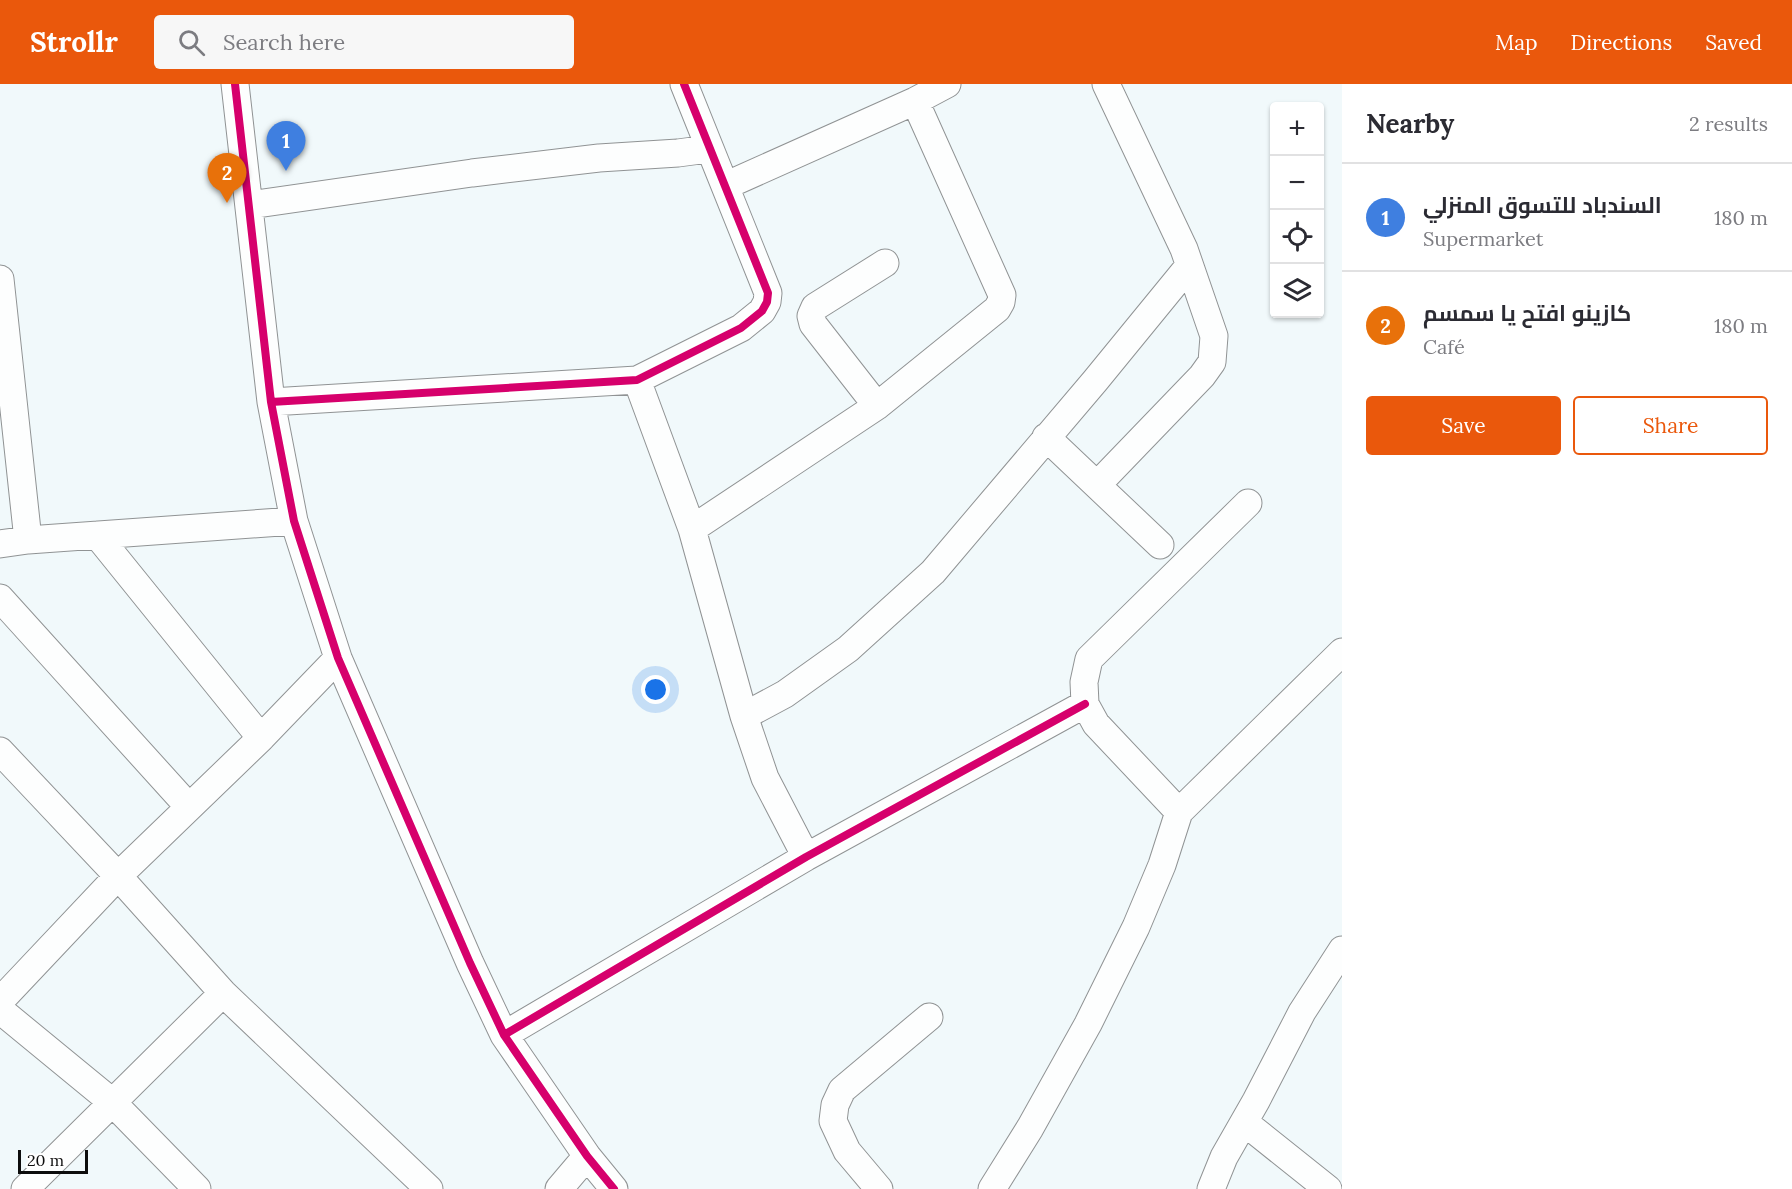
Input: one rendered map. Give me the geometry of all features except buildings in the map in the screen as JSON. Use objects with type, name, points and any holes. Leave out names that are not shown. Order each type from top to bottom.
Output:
[{"type":"street","points":[[235,84],[271,402],[294,521],[338,658],[465,952],[504,1035],[587,1156],[614,1189]]},
{"type":"street","points":[[271,402],[637,380],[741,328],[762,311],[767,302],[768,292],[684,84]]},
{"type":"street","points":[[725,186],[915,101],[947,84]]},
{"type":"street","points":[[1097,485],[1202,376],[1212,362],[1214,336],[1184,249],[1106,84]]},
{"type":"street","points":[[692,529],[877,406],[997,309],[1001,302],[1002,295],[915,101]]},
{"type":"street","points":[[250,205],[472,173],[599,158],[678,153],[708,148]]},
{"type":"street","points":[[877,406],[813,324],[811,316],[815,307],[885,263]]},
{"type":"street","points":[[744,716],[786,694],[848,648],[933,572],[1189,266]]},
{"type":"street","points":[[0,279],[28,540]]},
{"type":"street","points":[[637,380],[692,529],[744,716],[765,778],[806,857]]},
{"type":"street","points":[[1046,437],[1160,545]]},
{"type":"street","points":[[1179,812],[1096,724],[1086,704],[1084,682],[1089,659],[1248,503]]},
{"type":"street","points":[[0,544],[28,540],[294,521]]},
{"type":"street","points":[[97,535],[261,738]]},
{"type":"street","points":[[0,598],[189,807]]},
{"type":"street","points":[[992,1189],[1030,1128],[1136,927],[1179,812],[1342,652]]},
{"type":"street","points":[[0,1001],[118,876],[261,738],[338,658]]},
{"type":"street","points":[[504,1035],[806,857],[1086,704]]},
{"type":"street","points":[[0,751],[118,876],[223,993],[424,1187]]},
{"type":"street","points":[[1211,1189],[1224,1156],[1302,1012],[1342,950]]},
{"type":"street","points":[[25,1189],[223,993]]},
{"type":"street","points":[[0,1010],[112,1102],[197,1189]]},
{"type":"street","points":[[879,1189],[847,1151],[833,1121],[835,1105],[842,1090],[929,1017]]},
{"type":"street","points":[[1244,1122],[1328,1189]]},
{"type":"street","points":[[559,1189],[587,1156]]},
{"type":"cycle path","points":[[235,84],[271,402],[294,521],[338,658],[470,963],[504,1035],[587,1156],[614,1189]]},
{"type":"cycle path","points":[[271,402],[637,380],[741,328],[762,311],[767,302],[768,293],[684,84]]},
{"type":"cycle path","points":[[504,1035],[806,857],[1085,704]]},
{"type":"place","name":"السندباد للتسوق المنزلي","points":[[286,171]]},
{"type":"place","name":"كازينو افتح يا سمسم","points":[[227,203]]}]
